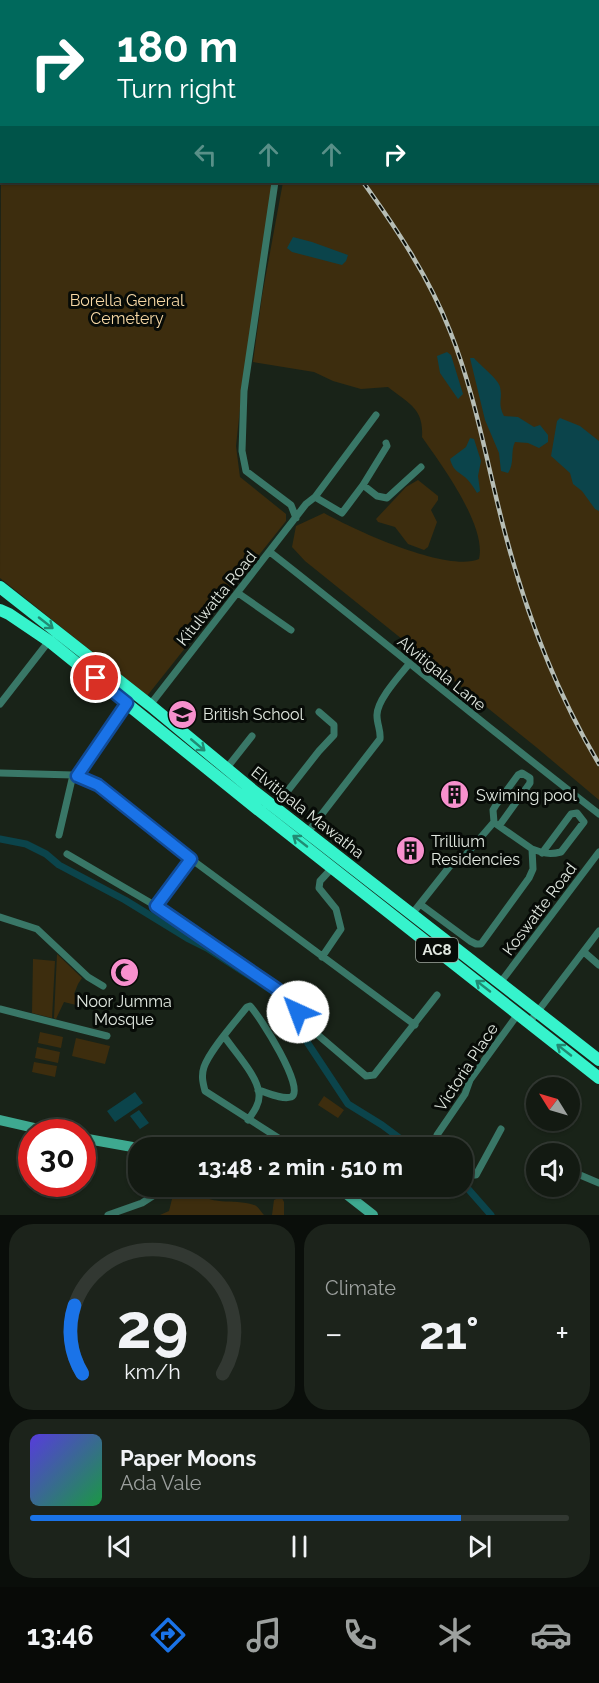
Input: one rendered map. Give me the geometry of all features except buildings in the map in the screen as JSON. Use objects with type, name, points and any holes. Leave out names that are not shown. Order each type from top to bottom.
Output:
[{"type":"highway","name":"Elvitigala Mawatha","points":[[0,587],[308,832],[350,873],[518,1014],[599,1078]]},
{"type":"highway","name":"Elvitigala Mawatha","points":[[0,610],[49,641],[333,867],[350,873],[416,909],[500,983],[598,1056]]},
{"type":"street","points":[[275,183],[244,390],[242,451],[246,471],[291,505],[296,518]]},
{"type":"street","name":"Kitulwatta Road","points":[[150,705],[296,518],[315,497],[376,415]]},
{"type":"street","points":[[315,497],[342,513],[363,485],[387,446],[386,443]]},
{"type":"street","points":[[363,485],[377,496],[387,498],[421,467]]},
{"type":"street","name":"Alvitigala Lane","points":[[270,552],[599,814]]},
{"type":"street","points":[[238,593],[291,630]]},
{"type":"street","points":[[0,704],[49,641]]},
{"type":"street","points":[[308,832],[380,739],[381,731],[376,716],[378,708],[392,684],[409,664]]},
{"type":"street","points":[[59,835],[75,776],[127,703]]},
{"type":"street","points":[[275,807],[334,735],[334,724],[319,712]]},
{"type":"street","points":[[226,769],[252,736]]},
{"type":"street","points":[[532,849],[533,869],[529,878],[481,944],[470,941],[416,909],[450,866],[463,858],[496,824],[530,783],[530,778],[522,772],[518,774],[493,810],[496,824],[532,849],[542,853],[549,855],[561,852],[584,822],[577,813],[571,814],[542,853]]},
{"type":"street","points":[[0,773],[75,776],[98,785],[191,859],[415,1025]]},
{"type":"street","name":"Koswatte Road","points":[[500,983],[599,852]]},
{"type":"street","points":[[67,854],[156,906],[277,989],[318,1035],[366,1076],[374,1075],[437,994]]},
{"type":"street","points":[[156,906],[191,859]]},
{"type":"street","points":[[322,957],[341,929],[336,909],[319,888],[320,881],[333,867]]},
{"type":"street","points":[[0,917],[37,929],[88,977],[103,986]]},
{"type":"street","points":[[529,1023],[599,932]]},
{"type":"street","points":[[584,952],[599,966]]},
{"type":"street","points":[[258,1090],[291,1097],[295,1094],[296,1089],[289,1069],[250,1006],[224,1036],[204,1066],[202,1079],[205,1091],[275,1137]]},
{"type":"street","points":[[0,1009],[107,1036]]},
{"type":"street","name":"Victoria Place","points":[[437,1137],[465,1094],[470,1080],[518,1014]]},
{"type":"street","points":[[224,1036],[251,1074],[260,1096],[256,1110],[248,1120]]},
{"type":"street","points":[[0,1120],[18,1124]]},
{"type":"street","points":[[473,1175],[476,1175],[501,1129]]},
{"type":"street","points":[[96,1140],[128,1146]]},
{"type":"street","points":[[580,1176],[599,1183]]},
{"type":"street","points":[[108,1215],[142,1203],[151,1197]]},
{"type":"street","points":[[350,1197],[373,1215]]},
{"type":"green space","name":"Borella General Cemetery","points":[[1,183],[276,183],[241,399],[236,446],[240,477],[286,514],[286,521],[147,696],[0,578]]},
{"type":"green space","points":[[283,183],[599,183],[599,800],[305,561],[292,547],[296,526],[324,513],[401,548],[446,560],[465,562],[479,559],[480,545],[461,496],[422,437],[420,419],[408,402],[388,387],[361,389],[333,381],[314,372],[253,362],[262,296]]},
{"type":"green space","points":[[418,480],[438,496],[431,510],[437,522],[428,547],[424,550],[408,544],[395,527],[378,522],[376,519],[406,487]]},
{"type":"green space","points":[[57,954],[82,978],[74,994],[82,997],[80,1006],[64,1002],[56,1019],[54,1018]]},
{"type":"green space","points":[[33,959],[55,961],[52,1018],[32,1013]]},
{"type":"green space","points":[[40,1032],[63,1037],[61,1048],[38,1043]]},
{"type":"green space","points":[[76,1038],[110,1046],[105,1064],[72,1056]]},
{"type":"green space","points":[[37,1047],[60,1052],[58,1063],[35,1058]]},
{"type":"green space","points":[[34,1062],[57,1066],[55,1077],[32,1072]]},
{"type":"green space","points":[[324,1096],[344,1110],[338,1118],[318,1105]]},
{"type":"green space","points":[[204,1197],[246,1203],[254,1205],[264,1215],[160,1215],[169,1211],[172,1199]]},
{"type":"green space","points":[[282,1198],[284,1202],[284,1215],[272,1215],[274,1200]]},
{"type":"water","points":[[293,237],[348,255],[346,261],[342,265],[292,252],[287,248]]},
{"type":"water","points":[[447,352],[451,355],[463,394],[458,399],[440,373],[437,356]]},
{"type":"water","points":[[470,358],[474,358],[499,384],[504,416],[518,417],[534,427],[540,425],[548,435],[548,442],[539,448],[528,443],[515,442],[508,473],[501,471],[499,453],[485,420]]},
{"type":"water","points":[[560,418],[580,426],[599,441],[599,511],[573,484],[570,473],[551,456],[557,421]]},
{"type":"water","points":[[470,438],[474,439],[481,461],[478,476],[480,491],[477,493],[455,469],[450,459],[466,447]]},
{"type":"water","points":[[135,1092],[143,1103],[115,1122],[107,1111]]},
{"type":"water","points":[[139,1110],[149,1123],[140,1129],[130,1116]]},
{"type":"waterway","points":[[0,839],[26,844],[46,854],[59,865],[207,948],[274,992],[348,1104],[398,1137]]},
{"type":"waterway","points":[[473,1195],[491,1215]]},
{"type":"railway","points":[[364,183],[411,254],[442,311],[467,380],[513,563],[533,623],[556,681],[599,764]]},
{"type":"place","name":"British School","points":[[182,714]]},
{"type":"place","name":"Swiming pool","points":[[455,795]]},
{"type":"place","name":"Trillium Residencies","points":[[410,850]]},
{"type":"place","name":"Noor Jumma Mosque","points":[[124,973]]},
{"type":"route","points":[[96,678],[127,703],[77,776],[98,785],[191,859],[156,906],[277,989],[298,1012]]}]
